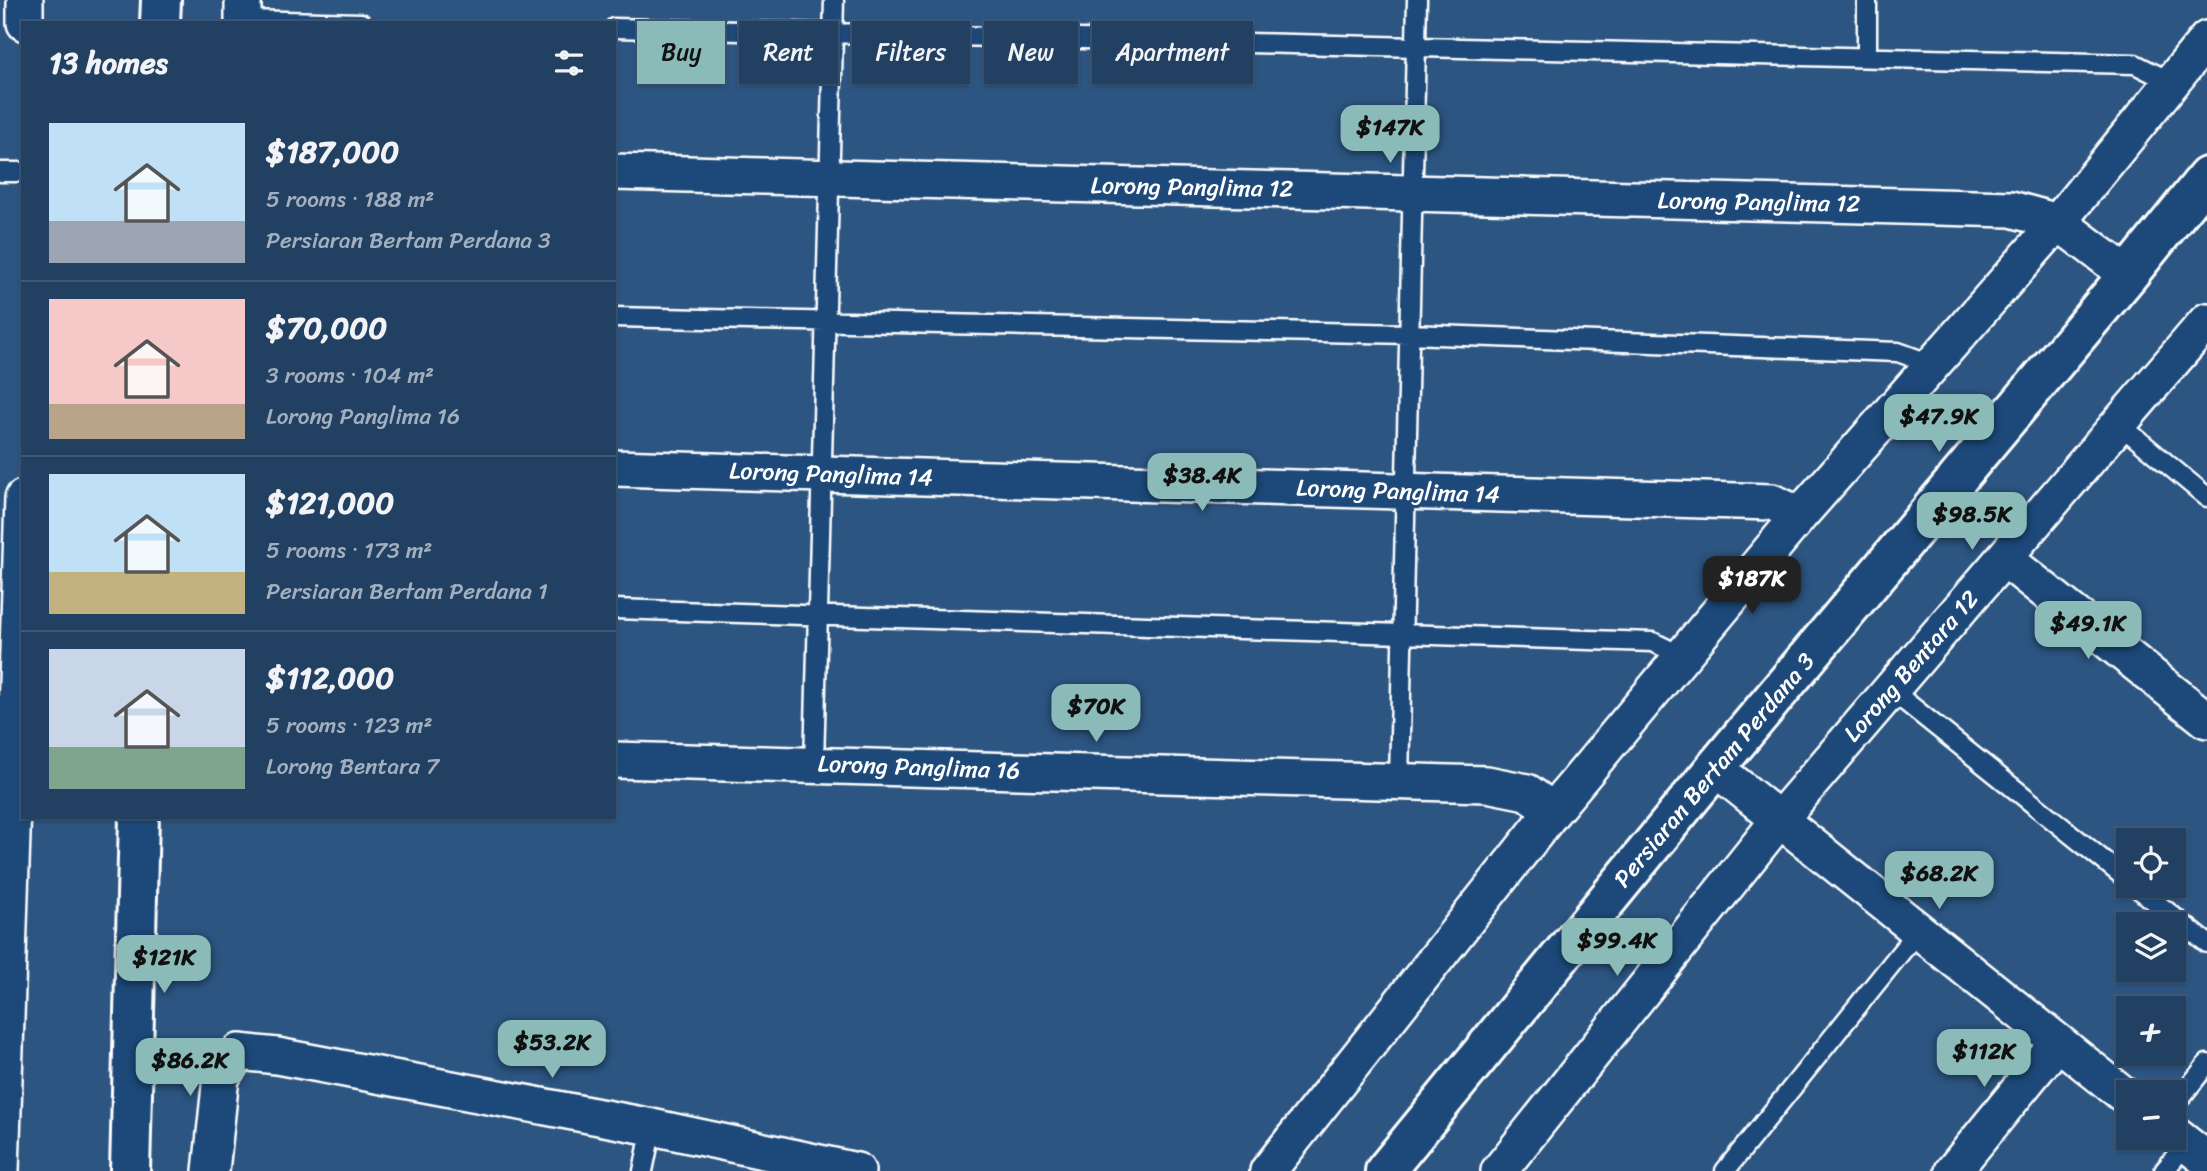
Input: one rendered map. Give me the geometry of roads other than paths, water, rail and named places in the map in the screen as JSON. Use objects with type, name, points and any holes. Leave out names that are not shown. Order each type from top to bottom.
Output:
[{"type":"street","points":[[25,0],[25,21]]},
{"type":"street","points":[[160,21],[161,0]]},
{"type":"street","points":[[1268,1171],[1553,811],[1800,515],[2058,222],[2207,38]]},
{"type":"street","name":"Lorong Panglima 12","points":[[616,172],[2011,209],[2058,222],[2128,275]]},
{"type":"street","name":"Persiaran Bertam Perdana 3","points":[[1385,1171],[1715,768],[2207,177]]},
{"type":"street","name":"Lorong Bentara 12","points":[[1499,1171],[1779,820],[2207,321]]},
{"type":"street","name":"Lorong Panglima 14","points":[[616,468],[1772,502],[1800,515]]},
{"type":"street","points":[[1,1171],[6,757],[21,528]]},
{"type":"street","points":[[2004,558],[2207,720]]},
{"type":"street","name":"Lorong Panglima 16","points":[[616,760],[1487,784],[1527,792],[1553,811]]},
{"type":"street","points":[[1715,768],[2116,1088]]},
{"type":"street","points":[[130,1171],[139,819]]},
{"type":"street","points":[[1953,1171],[2058,1042]]},
{"type":"street","points":[[211,1171],[220,1077],[239,1052],[278,1056],[652,1127],[857,1171]]},
{"type":"lane","points":[[833,21],[834,0]]},
{"type":"lane","points":[[1399,780],[1417,0]]},
{"type":"lane","points":[[1867,0],[1867,57]]},
{"type":"lane","points":[[243,14],[335,21]]},
{"type":"lane","points":[[616,28],[739,31]]},
{"type":"lane","points":[[838,33],[2135,64],[2173,83]]},
{"type":"lane","points":[[814,764],[832,84]]},
{"type":"lane","points":[[0,172],[21,172]]},
{"type":"lane","points":[[616,317],[1409,334],[1898,352],[1931,364]]},
{"type":"lane","points":[[2119,424],[2207,497]]},
{"type":"lane","points":[[616,609],[1653,642],[1682,656]]},
{"type":"lane","points":[[1891,690],[2116,870]]},
{"type":"lane","points":[[2150,898],[2207,943]]},
{"type":"lane","points":[[1725,1171],[1918,931]]},
{"type":"lane","points":[[2186,1091],[2207,1064]]},
{"type":"lane","points":[[643,1171],[652,1127]]},
{"type":"lane","points":[[2164,1171],[2189,1146]]}]
